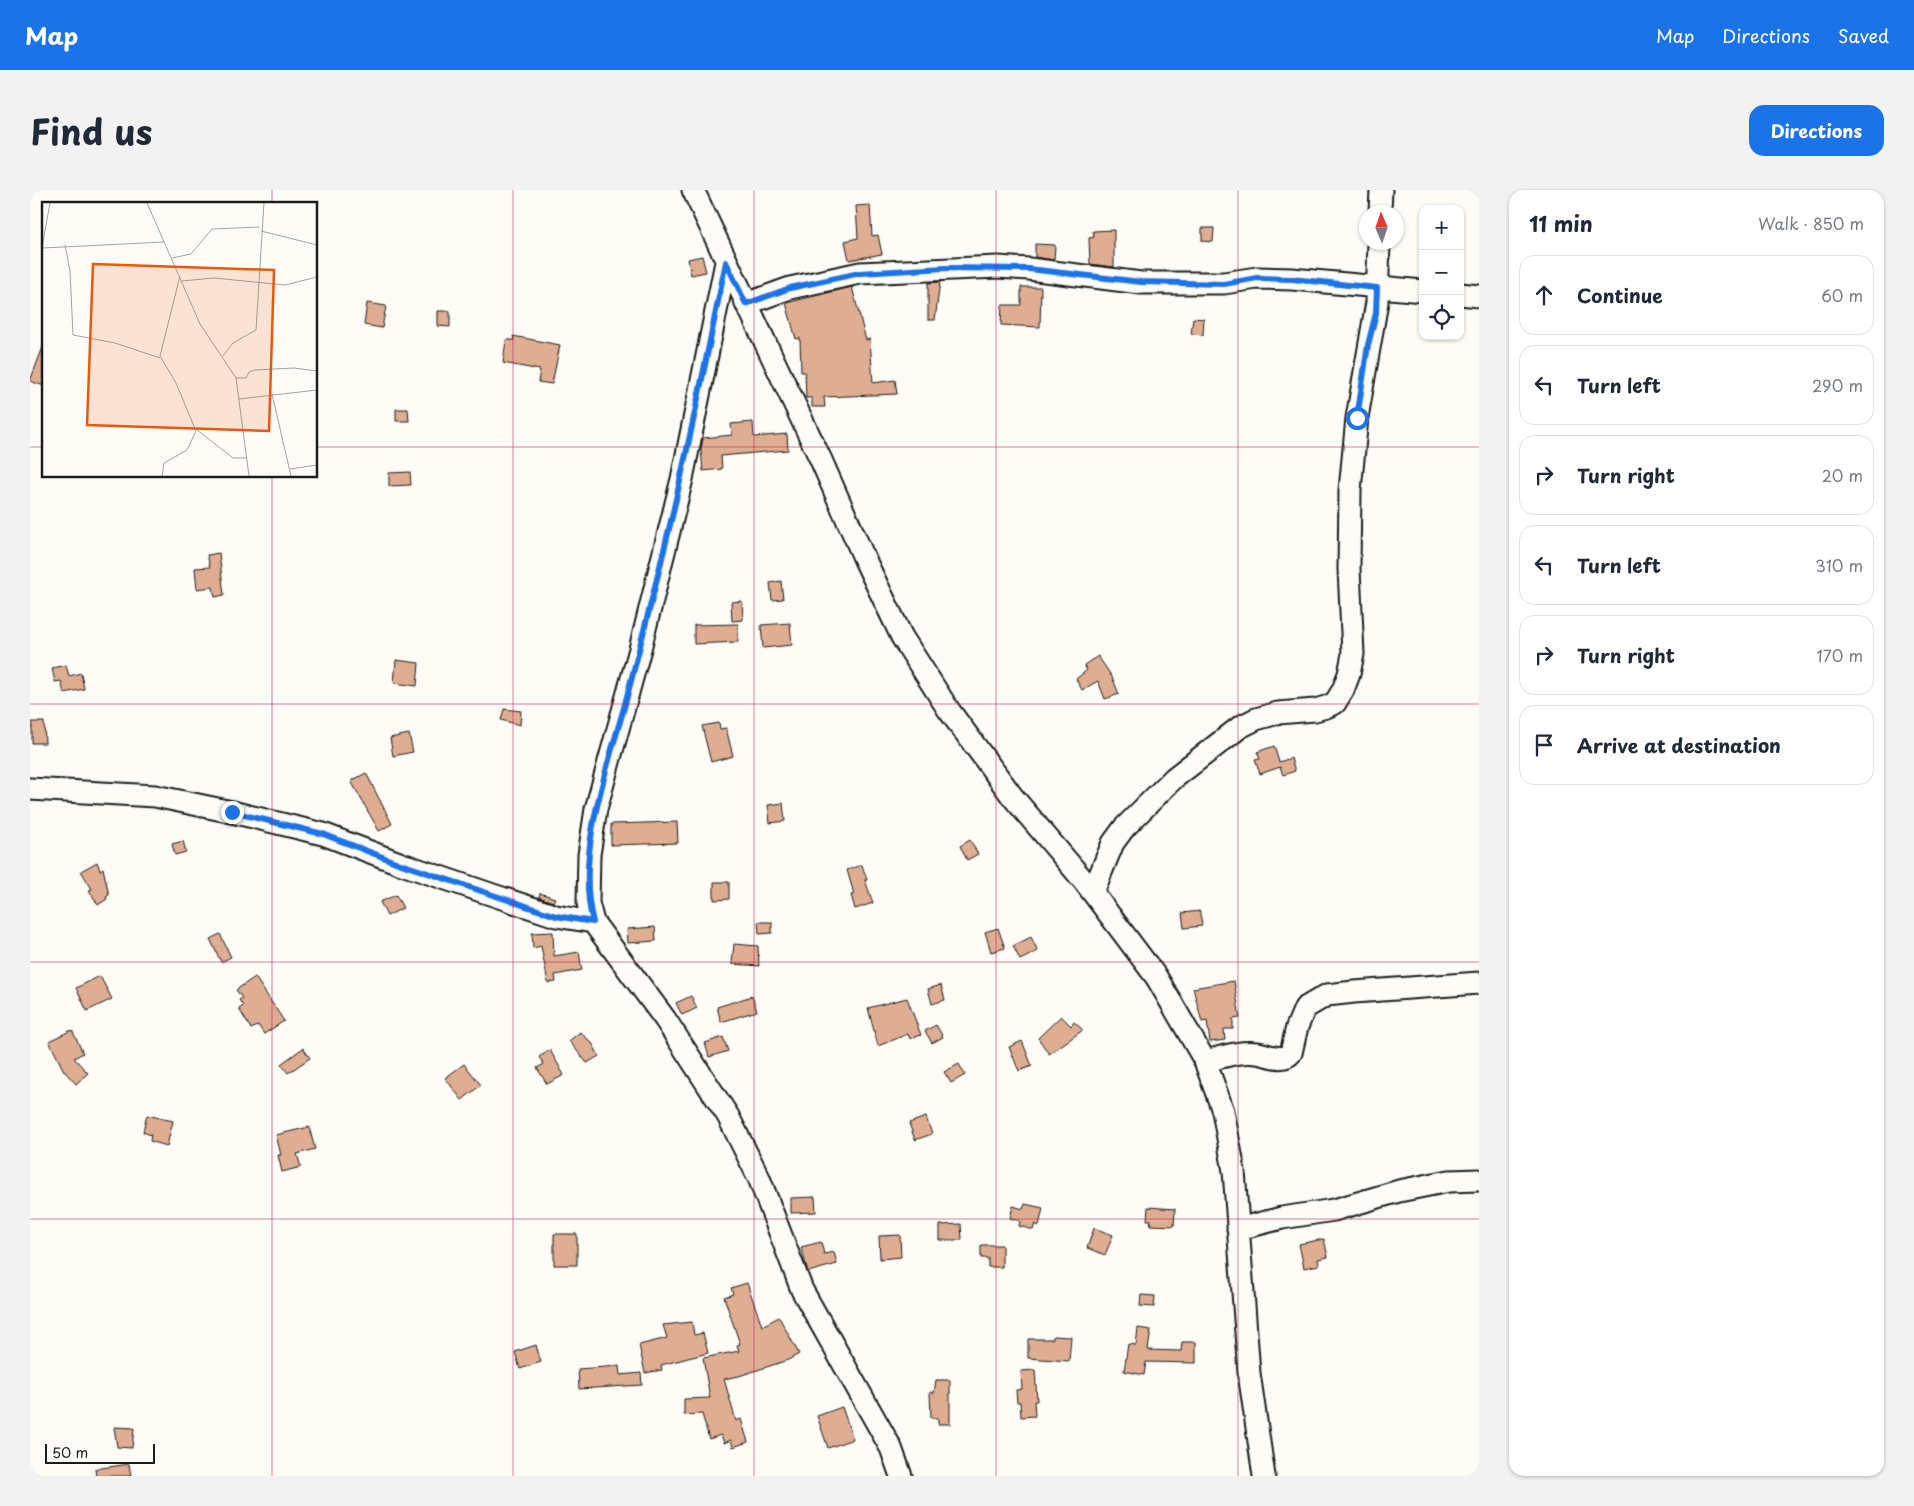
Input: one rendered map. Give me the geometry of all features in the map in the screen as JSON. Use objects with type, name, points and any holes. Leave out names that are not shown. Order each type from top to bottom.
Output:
[{"type":"street","points":[[693,190],[902,636],[948,709],[1012,796],[1093,892],[1157,978],[1205,1061],[1223,1112],[1234,1171],[1249,1373],[1264,1476]]},
{"type":"street","points":[[1380,205],[1381,190]]},
{"type":"street","points":[[1093,892],[1114,842],[1124,828],[1174,778],[1240,727],[1256,719],[1278,713],[1326,708],[1335,703],[1343,690],[1353,654],[1349,569],[1350,490],[1357,418],[1368,345],[1376,313],[1379,250]]},
{"type":"street","points":[[726,262],[682,479],[640,649],[596,809],[589,854],[588,903],[593,922],[664,1019],[728,1116],[759,1178],[802,1290],[887,1441],[902,1476]]},
{"type":"street","points":[[746,304],[790,288],[860,273],[945,268],[1029,269],[1141,282],[1224,284],[1257,278],[1292,279],[1419,291]]},
{"type":"street","points":[[1464,294],[1479,296]]},
{"type":"street","points":[[30,789],[156,796],[232,812],[323,834],[398,863],[556,916],[593,922]]},
{"type":"street","points":[[1205,1061],[1239,1052],[1284,1058],[1288,1056],[1291,1053],[1297,1027],[1305,1008],[1327,996],[1354,992],[1479,983]]},
{"type":"street","points":[[1238,1229],[1282,1218],[1334,1210],[1399,1191],[1449,1181],[1479,1180]]},
{"type":"building","points":[[870,205],[872,236],[878,235],[882,254],[849,260],[845,241],[858,238],[856,206]]},
{"type":"building","points":[[1202,228],[1214,228],[1213,242],[1202,241]]},
{"type":"building","points":[[1114,230],[1114,267],[1090,264],[1089,238],[1094,237],[1093,231]]},
{"type":"building","points":[[1035,244],[1055,245],[1054,260],[1035,257]]},
{"type":"building","points":[[702,256],[706,272],[691,275],[688,259]]},
{"type":"building","points":[[940,282],[935,320],[928,320],[928,283]]},
{"type":"building","points":[[852,287],[866,340],[870,339],[873,383],[895,380],[897,394],[824,397],[825,407],[812,407],[812,398],[806,398],[805,372],[801,372],[800,338],[796,339],[786,303]]},
{"type":"building","points":[[1021,287],[1041,287],[1040,327],[1001,325],[1002,305],[1021,305]]},
{"type":"building","points":[[367,303],[386,306],[382,328],[364,325]]},
{"type":"building","points":[[438,311],[450,311],[450,327],[438,326]]},
{"type":"building","points":[[1193,318],[1204,319],[1203,335],[1191,334]]},
{"type":"building","points":[[513,336],[560,345],[552,384],[538,382],[540,370],[503,363],[506,340],[514,340]]},
{"type":"building","points":[[42,350],[42,385],[30,381]]},
{"type":"building","points":[[396,409],[408,409],[409,421],[396,421]]},
{"type":"building","points":[[753,422],[754,437],[787,434],[788,450],[721,456],[722,469],[703,471],[701,449],[703,438],[732,435],[731,424]]},
{"type":"building","points":[[410,472],[411,485],[389,486],[389,473]]},
{"type":"building","points":[[219,553],[224,595],[215,597],[213,587],[197,589],[195,568],[210,567],[207,555]]},
{"type":"building","points":[[781,581],[783,599],[772,600],[770,583]]},
{"type":"building","points":[[742,601],[743,620],[732,621],[731,602]]},
{"type":"building","points":[[790,623],[792,645],[763,648],[761,625]]},
{"type":"building","points":[[738,624],[738,642],[694,644],[694,625]]},
{"type":"building","points":[[1098,656],[1112,677],[1119,694],[1105,699],[1098,681],[1082,690],[1076,679],[1087,670],[1084,665]]},
{"type":"building","points":[[396,660],[419,663],[417,686],[394,683]]},
{"type":"building","points":[[66,665],[69,676],[81,673],[84,689],[64,693],[61,681],[55,682],[52,668]]},
{"type":"building","points":[[504,709],[521,711],[520,725],[501,720]]},
{"type":"building","points":[[32,722],[44,722],[45,743],[32,743]]},
{"type":"building","points":[[719,723],[720,729],[726,728],[733,756],[711,762],[702,726]]},
{"type":"building","points":[[409,734],[413,752],[393,756],[390,738]]},
{"type":"building","points":[[1274,746],[1279,762],[1291,758],[1295,771],[1283,775],[1280,767],[1260,774],[1255,760],[1260,759],[1257,752]]},
{"type":"building","points":[[366,773],[392,824],[379,831],[351,781]]},
{"type":"building","points":[[783,803],[785,821],[770,823],[768,805]]},
{"type":"building","points":[[677,822],[678,843],[611,845],[611,824]]},
{"type":"building","points":[[970,840],[978,854],[967,860],[960,846]]},
{"type":"building","points":[[183,841],[186,852],[175,855],[172,844]]},
{"type":"building","points":[[97,862],[100,870],[103,868],[109,895],[106,897],[107,899],[98,905],[89,890],[92,889],[81,871]]},
{"type":"building","points":[[862,865],[873,903],[855,909],[851,895],[854,894],[847,870]]},
{"type":"building","points":[[714,882],[729,882],[729,899],[714,900]]},
{"type":"building","points":[[540,893],[555,898],[553,902],[539,897]]},
{"type":"building","points":[[396,895],[403,908],[387,916],[380,902]]},
{"type":"building","points":[[1200,911],[1202,926],[1184,928],[1182,913]]},
{"type":"building","points":[[758,922],[772,922],[772,933],[759,934]]},
{"type":"building","points":[[655,927],[656,941],[628,943],[627,929]]},
{"type":"building","points":[[998,928],[1005,948],[991,952],[985,932]]},
{"type":"building","points":[[553,932],[554,956],[579,952],[582,970],[555,975],[556,982],[548,983],[541,946],[533,948],[532,933]]},
{"type":"building","points":[[220,934],[231,957],[221,962],[210,939]]},
{"type":"building","points":[[1031,937],[1038,951],[1020,960],[1013,946]]},
{"type":"building","points":[[734,944],[758,946],[759,966],[732,964]]},
{"type":"building","points":[[100,976],[112,999],[87,1011],[76,988]]},
{"type":"building","points":[[255,977],[284,1021],[264,1034],[258,1025],[251,1029],[239,1009],[243,1006],[239,1000],[242,998],[236,990]]},
{"type":"building","points":[[1234,981],[1240,1018],[1233,1019],[1233,1029],[1224,1029],[1225,1040],[1210,1042],[1207,1021],[1202,1022],[1193,988]]},
{"type":"building","points":[[941,985],[945,1000],[932,1004],[928,989]]},
{"type":"building","points":[[691,996],[697,1008],[682,1015],[676,1003]]},
{"type":"building","points":[[752,996],[757,1011],[721,1022],[717,1007]]},
{"type":"building","points":[[907,998],[921,1035],[910,1039],[908,1034],[878,1046],[868,1008]]},
{"type":"building","points":[[1061,1016],[1071,1026],[1074,1022],[1083,1030],[1049,1054],[1038,1038]]},
{"type":"building","points":[[936,1025],[943,1037],[932,1043],[925,1031]]},
{"type":"building","points":[[72,1030],[83,1053],[74,1058],[88,1073],[76,1084],[64,1071],[49,1041]]},
{"type":"building","points":[[580,1032],[592,1043],[599,1056],[587,1063],[569,1041]]},
{"type":"building","points":[[723,1037],[728,1051],[709,1057],[705,1043]]},
{"type":"building","points":[[1022,1041],[1032,1066],[1019,1071],[1009,1047]]},
{"type":"building","points":[[303,1048],[310,1058],[288,1073],[281,1064]]},
{"type":"building","points":[[550,1050],[564,1075],[547,1084],[537,1068],[544,1064],[539,1057]]},
{"type":"building","points":[[464,1064],[481,1085],[462,1100],[445,1078]]},
{"type":"building","points":[[959,1064],[965,1075],[951,1083],[944,1072]]},
{"type":"building","points":[[147,1115],[173,1121],[167,1146],[150,1141],[151,1135],[143,1132]]},
{"type":"building","points":[[926,1117],[932,1134],[915,1140],[909,1123]]},
{"type":"building","points":[[309,1127],[315,1149],[297,1154],[301,1167],[282,1172],[278,1155],[281,1155],[276,1135]]},
{"type":"building","points":[[815,1197],[816,1212],[791,1213],[791,1198]]},
{"type":"building","points":[[1025,1204],[1043,1208],[1039,1226],[1035,1224],[1033,1230],[1019,1226],[1020,1221],[1010,1218],[1013,1206],[1023,1209]]},
{"type":"building","points":[[1148,1207],[1175,1209],[1174,1226],[1150,1225],[1151,1220],[1147,1220]]},
{"type":"building","points":[[961,1224],[962,1240],[940,1240],[940,1225]]},
{"type":"building","points":[[1094,1228],[1113,1235],[1105,1255],[1087,1248]]},
{"type":"building","points":[[554,1234],[577,1234],[577,1265],[554,1265]]},
{"type":"building","points":[[900,1235],[901,1257],[880,1259],[879,1236]]},
{"type":"building","points":[[1324,1239],[1328,1257],[1318,1259],[1319,1265],[1304,1268],[1299,1244]]},
{"type":"building","points":[[821,1242],[824,1254],[834,1252],[837,1264],[808,1272],[801,1247]]},
{"type":"building","points":[[981,1245],[1002,1245],[1002,1267],[988,1267],[988,1258],[981,1258]]},
{"type":"building","points":[[747,1283],[762,1326],[779,1317],[799,1354],[788,1360],[724,1379],[736,1421],[741,1419],[748,1442],[733,1447],[731,1440],[724,1443],[721,1435],[709,1439],[702,1414],[684,1415],[684,1399],[710,1398],[703,1358],[739,1351],[737,1345],[740,1344],[724,1297],[733,1294],[731,1288]]},
{"type":"building","points":[[1141,1295],[1155,1296],[1154,1307],[1140,1306]]},
{"type":"building","points":[[692,1322],[694,1335],[703,1333],[708,1353],[661,1365],[662,1370],[645,1373],[639,1345],[667,1338],[663,1325]]},
{"type":"building","points":[[1138,1328],[1151,1330],[1148,1350],[1181,1351],[1182,1342],[1196,1342],[1196,1363],[1146,1362],[1144,1375],[1124,1371],[1128,1344],[1136,1345]]},
{"type":"building","points":[[1053,1336],[1071,1337],[1069,1361],[1028,1358],[1028,1339],[1053,1339]]},
{"type":"building","points":[[536,1345],[541,1362],[520,1369],[515,1352]]},
{"type":"building","points":[[619,1366],[620,1375],[641,1373],[642,1385],[579,1389],[578,1369]]},
{"type":"building","points":[[1035,1370],[1037,1401],[1034,1401],[1035,1416],[1021,1417],[1020,1402],[1017,1402],[1016,1390],[1022,1389],[1021,1371]]},
{"type":"building","points":[[936,1380],[950,1380],[950,1424],[938,1424],[938,1418],[931,1418],[930,1392],[934,1393]]},
{"type":"building","points":[[842,1407],[853,1439],[828,1448],[817,1416]]},
{"type":"building","points":[[114,1427],[134,1428],[132,1448],[117,1447]]},
{"type":"building","points":[[129,1464],[131,1476],[96,1476],[95,1469]]},
{"type":"route","points":[[232,812],[323,834],[398,863],[556,916],[593,922],[588,903],[589,854],[596,809],[640,649],[682,479],[726,262],[746,304],[790,288],[860,273],[945,268],[998,267],[1029,269],[1141,282],[1224,284],[1257,278],[1292,279],[1377,288],[1376,313],[1368,345],[1357,418]]}]
